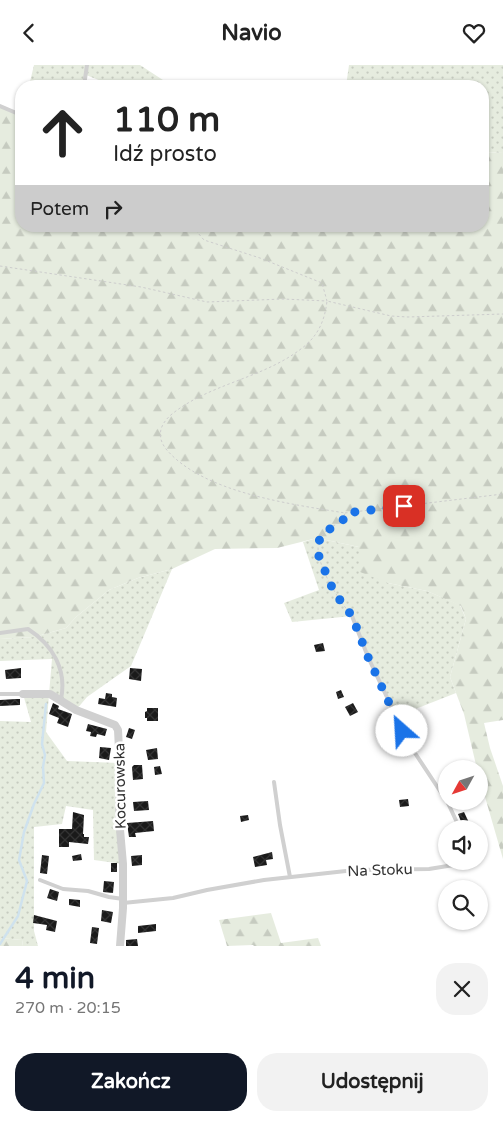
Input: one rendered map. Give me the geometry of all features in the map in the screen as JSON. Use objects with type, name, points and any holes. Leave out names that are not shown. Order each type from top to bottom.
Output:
[{"type":"street","name":"Kocurowska","points":[[23,694],[50,694],[61,699],[76,710],[115,725],[118,730],[120,769],[119,818],[123,864],[120,946]]},
{"type":"lane","points":[[85,80],[87,65]]},
{"type":"lane","points":[[0,106],[15,112]]},
{"type":"lane","points":[[352,616],[395,717],[413,750],[438,788]]},
{"type":"lane","points":[[0,633],[28,629],[37,634],[58,661],[63,690],[61,699]]},
{"type":"lane","points":[[0,694],[23,694]]},
{"type":"lane","points":[[274,782],[290,877]]},
{"type":"lane","name":"Na Stoku","points":[[40,880],[63,889],[88,891],[123,901],[173,898],[207,889],[264,880],[355,870],[438,868]]},
{"type":"path","points":[[197,232],[204,240],[260,258],[322,283],[327,301],[326,314],[320,329],[307,344],[287,358],[191,401],[172,414],[163,423],[159,433],[161,443],[172,456],[183,465],[218,484],[279,502],[346,513],[503,494]]},
{"type":"path","points":[[0,266],[141,287],[207,302],[282,299],[327,301],[399,316],[503,314]]},
{"type":"path","points":[[346,513],[343,520],[321,535],[318,545],[319,557],[334,592],[352,616]]},
{"type":"green space","points":[[34,65],[140,65],[163,80],[99,80],[86,75],[85,80],[30,80]]},
{"type":"green space","points":[[349,65],[503,65],[503,153],[489,152],[489,80],[347,80]]},
{"type":"green space","points":[[0,106],[15,112],[15,232],[489,232],[489,152],[503,153],[503,720],[484,723],[503,786],[503,859],[488,807],[488,760],[475,760],[464,714],[450,677],[466,619],[461,606],[427,591],[388,583],[360,572],[359,547],[317,538],[277,548],[215,549],[172,569],[138,578],[109,590],[76,617],[66,628],[34,637],[0,639]]},
{"type":"green space","points":[[317,538],[359,547],[388,583],[427,591],[460,605],[466,619],[450,677],[456,693],[395,717],[352,616],[292,622],[284,603],[319,590],[303,542]]},
{"type":"green space","points":[[172,569],[131,666],[87,697],[76,710],[49,695],[46,732],[67,761],[119,763],[123,864],[94,860],[93,810],[66,806],[62,824],[34,827],[34,931],[38,946],[23,946],[22,940],[0,938],[0,721],[31,722],[23,694],[49,694],[52,659],[0,661],[0,639],[34,637],[66,628],[76,617],[109,590],[138,578]]},
{"type":"green space","points":[[271,913],[281,943],[318,938],[321,946],[227,946],[219,920]]},
{"type":"green space","points":[[0,938],[22,940],[23,946],[0,946]]},
{"type":"building","points":[[323,643],[325,651],[316,652],[314,645]]},
{"type":"building","points":[[21,668],[21,678],[6,679],[5,670]]},
{"type":"building","points":[[130,668],[142,669],[141,681],[129,679]]},
{"type":"building","points":[[341,690],[344,697],[338,699],[336,692]]},
{"type":"building","points":[[106,693],[112,694],[112,697],[117,698],[116,707],[98,704],[99,698],[105,699]]},
{"type":"building","points":[[20,699],[20,705],[0,706],[0,700]]},
{"type":"building","points":[[53,703],[59,706],[58,709],[72,714],[68,727],[57,723],[59,718],[49,714]]},
{"type":"building","points":[[353,703],[358,712],[350,716],[345,707]]},
{"type":"building","points":[[147,708],[158,708],[158,721],[147,721],[145,712]]},
{"type":"building","points":[[88,724],[107,729],[105,736],[97,734],[96,737],[90,736],[91,732],[86,731]]},
{"type":"building","points":[[129,728],[135,730],[132,739],[126,737]]},
{"type":"building","points":[[100,747],[111,748],[109,760],[99,758]]},
{"type":"building","points":[[157,748],[158,759],[148,760],[146,750]]},
{"type":"building","points":[[134,765],[142,765],[143,779],[133,780],[132,767]]},
{"type":"building","points":[[160,766],[162,774],[155,775],[154,767]]},
{"type":"building","points":[[408,799],[409,806],[400,807],[399,800]]},
{"type":"building","points":[[148,801],[149,810],[134,811],[133,802]]},
{"type":"building","points":[[73,812],[84,815],[83,834],[84,837],[89,837],[88,844],[69,842],[69,847],[59,847],[59,829],[72,829]]},
{"type":"building","points":[[464,812],[468,820],[460,820],[458,814]]},
{"type":"building","points":[[248,815],[249,820],[241,822],[240,816]]},
{"type":"building","points":[[153,821],[154,831],[135,833],[136,837],[129,837],[127,823]]},
{"type":"building","points":[[272,852],[273,859],[266,860],[267,865],[255,867],[253,857]]},
{"type":"building","points":[[81,854],[82,860],[73,861],[72,856]]},
{"type":"building","points":[[42,855],[49,856],[47,874],[40,873]]},
{"type":"building","points":[[142,855],[142,865],[132,866],[131,856]]},
{"type":"building","points":[[111,863],[117,863],[117,872],[111,872]]},
{"type":"building","points":[[104,881],[114,882],[113,893],[103,892]]},
{"type":"building","points":[[50,889],[59,892],[57,901],[47,898]]},
{"type":"building","points":[[69,899],[80,900],[80,907],[69,905]]},
{"type":"building","points":[[102,910],[113,912],[111,923],[101,921]]},
{"type":"building","points":[[34,915],[57,921],[55,932],[46,930],[47,925],[33,923]]},
{"type":"building","points":[[156,924],[156,931],[138,933],[138,926]]},
{"type":"building","points":[[92,927],[99,928],[97,944],[90,943]]},
{"type":"building","points":[[137,939],[138,946],[126,946],[126,940]]},
{"type":"waterway","points":[[0,944],[18,916],[27,881],[19,860],[24,832],[44,783],[43,767],[45,755],[42,744],[46,704]]},
{"type":"route","points":[[402,731],[368,657],[352,616],[334,592],[325,573],[319,557],[318,545],[321,535],[343,520],[346,513],[404,506]]}]
